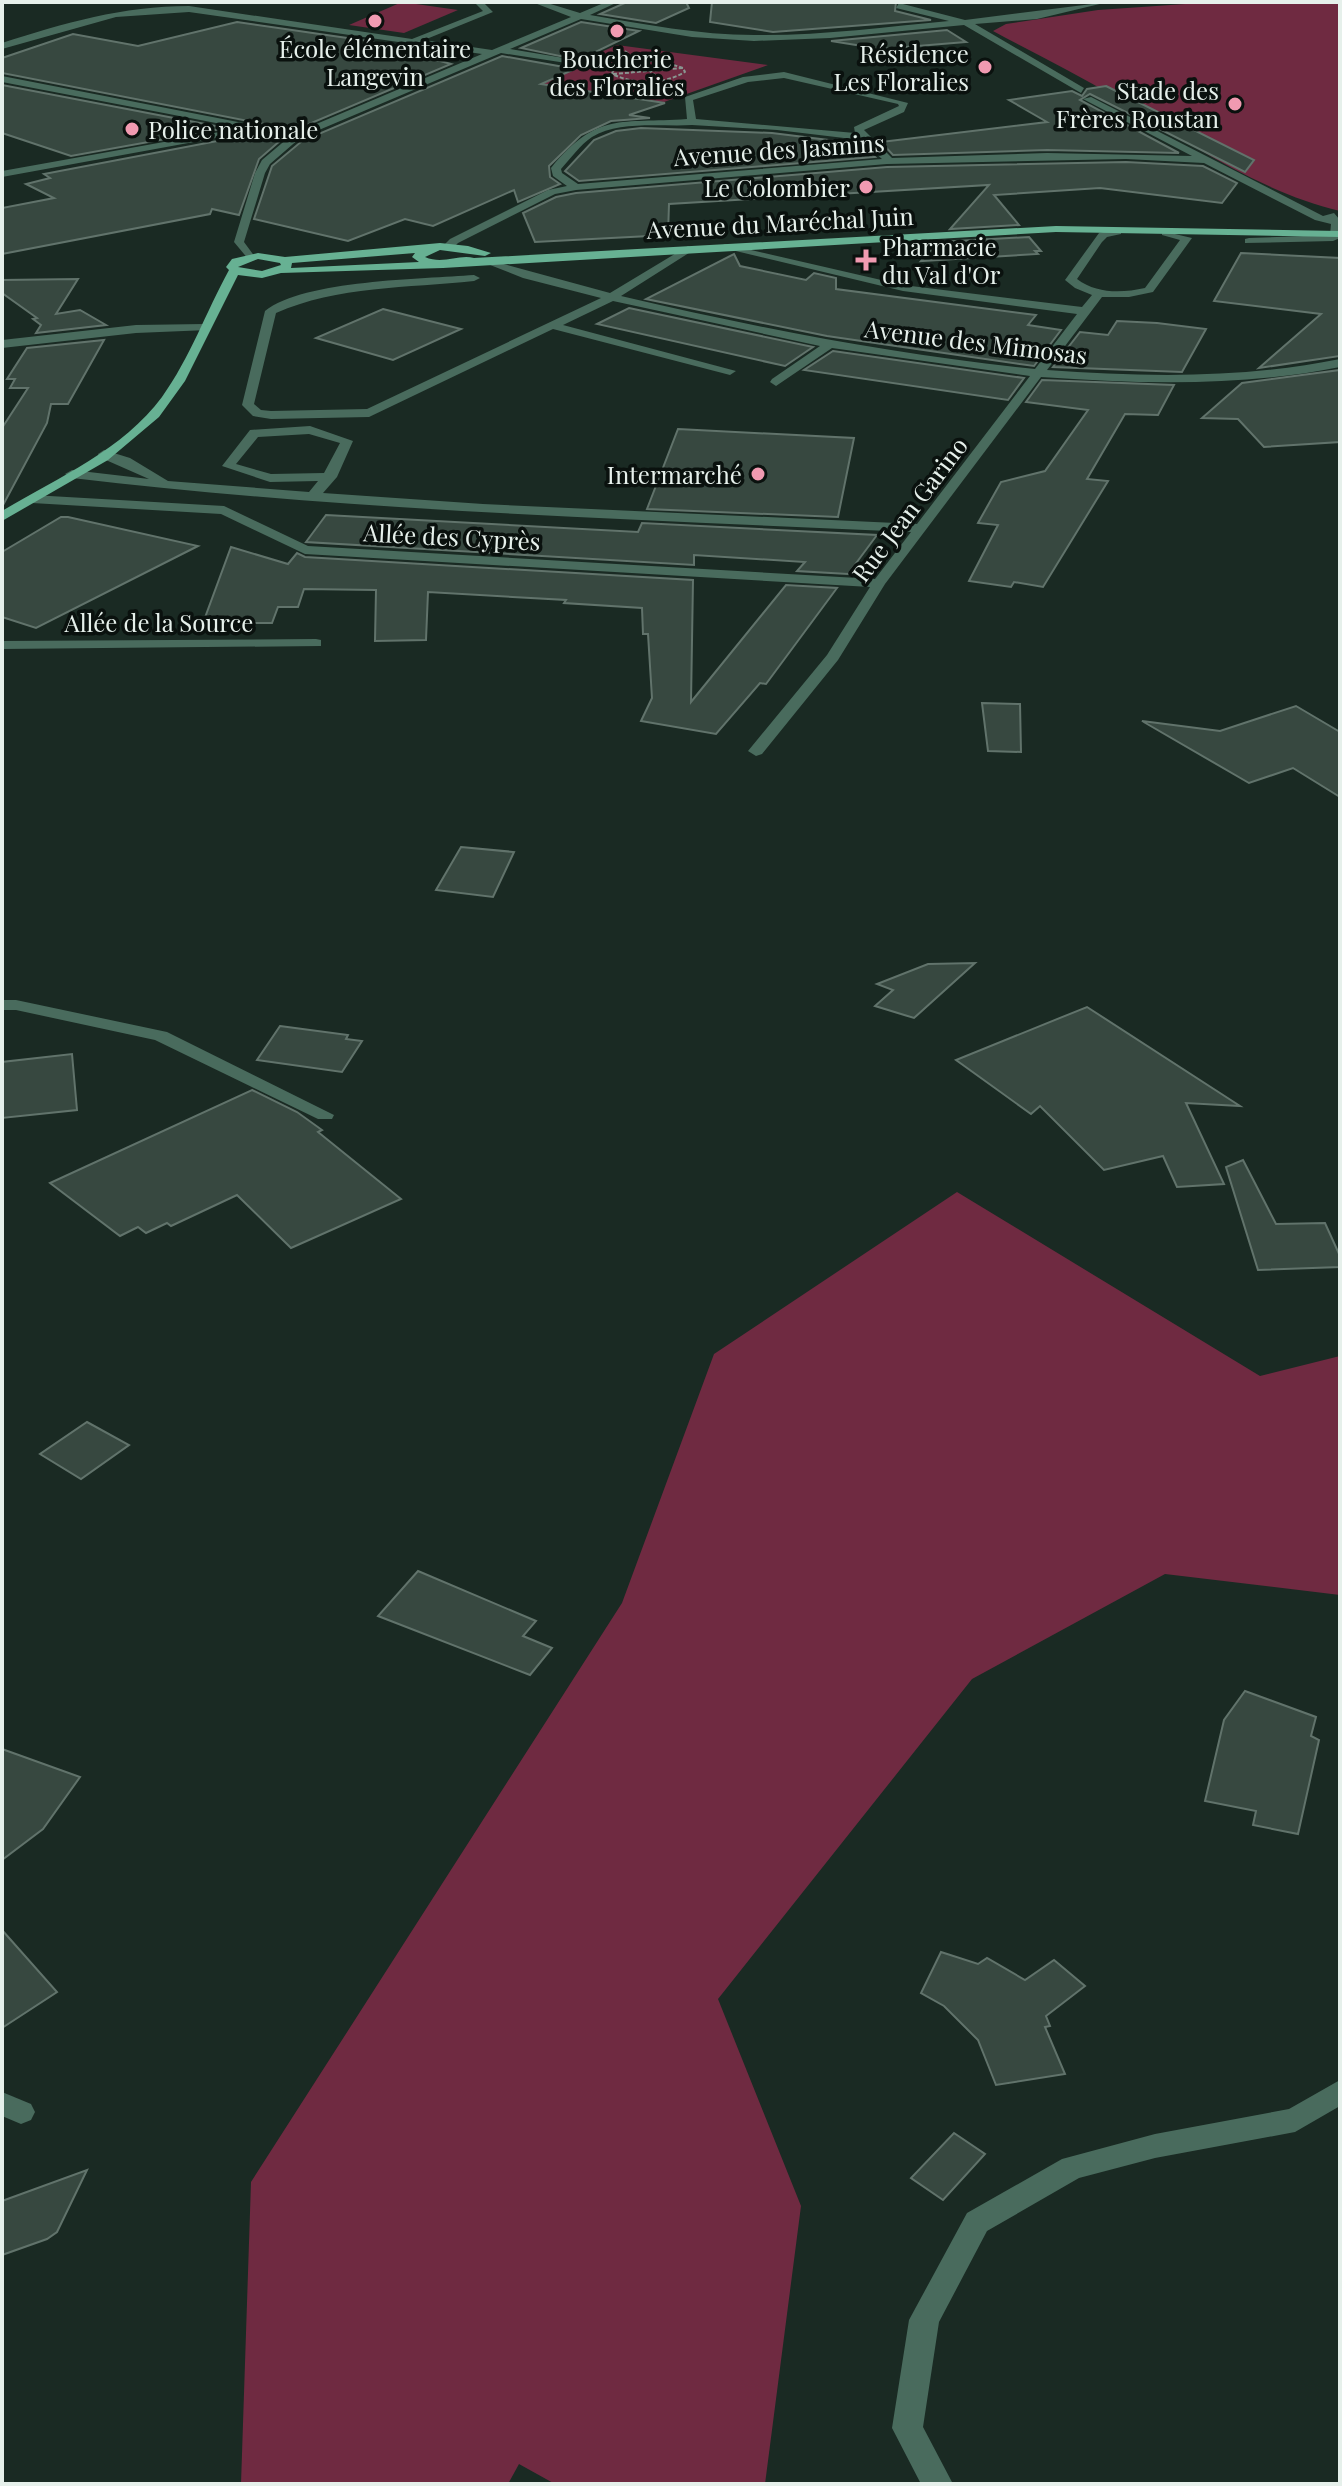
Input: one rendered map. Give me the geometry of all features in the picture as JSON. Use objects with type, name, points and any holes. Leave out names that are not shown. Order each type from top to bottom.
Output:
[{"type":"main road","name":"Avenue du Maréchal Juin","points":[[441,264],[1006,231],[1056,229],[1282,235],[1338,227]]},
{"type":"main road","name":"Avenue du Maréchal Juin","points":[[1006,231],[1249,241],[1338,227]]},
{"type":"main road","name":"Avenue du Maréchal Juin","points":[[429,249],[448,247],[486,253],[557,256]]},
{"type":"main road","points":[[235,270],[232,267],[236,261],[249,257],[274,256],[285,260],[429,249]]},
{"type":"main road","points":[[429,249],[419,254],[420,260],[441,264]]},
{"type":"main road","points":[[460,262],[471,256],[463,249]]},
{"type":"main road","points":[[278,271],[287,266],[285,260]]},
{"type":"main road","points":[[221,293],[278,271],[315,272],[441,264]]},
{"type":"main road","points":[[235,270],[264,274]]},
{"type":"main road","points":[[2,517],[135,434],[156,413],[197,347],[235,270]]},
{"type":"street","points":[[412,41],[489,12],[478,2]]},
{"type":"street","points":[[536,2],[579,16],[719,37],[791,38],[1037,16],[1104,2]]},
{"type":"street","points":[[249,257],[239,242],[260,173],[266,162],[296,136],[614,2]]},
{"type":"street","points":[[2,46],[136,5],[189,9],[576,63]]},
{"type":"street","points":[[899,6],[966,23]]},
{"type":"street","name":"Avenue des Jasmins","points":[[966,23],[1160,137],[1338,227]]},
{"type":"street","points":[[692,122],[688,99],[748,77],[784,75],[905,105],[901,110],[863,124],[858,129],[861,137]]},
{"type":"street","points":[[39,86],[68,78]]},
{"type":"street","points":[[2,79],[296,136]]},
{"type":"street","points":[[576,187],[557,174],[556,168],[587,136],[619,127],[692,122],[777,127],[861,137],[883,151],[891,163]]},
{"type":"street","points":[[2,174],[230,136],[256,128]]},
{"type":"street","name":"Avenue des Jasmins","points":[[1127,155],[1160,137]]},
{"type":"street","name":"Avenue des Jasmins","points":[[448,247],[454,241],[552,192],[576,187],[891,163],[1127,155],[1204,160]]},
{"type":"street","points":[[2,162],[30,168]]},
{"type":"street","points":[[1282,235],[1303,230],[1312,224],[1303,210]]},
{"type":"street","points":[[1117,232],[1103,235],[1071,280],[1076,285],[1099,293],[1136,294],[1149,290],[1187,238],[1166,233]]},
{"type":"street","points":[[725,247],[903,288],[1084,311]]},
{"type":"street","points":[[474,278],[310,296],[283,304],[271,311],[248,405],[257,413],[271,415],[369,413],[611,297],[688,249]]},
{"type":"street","name":"Avenue des Mimosas","points":[[489,261],[527,276],[828,346],[1038,375],[1170,380],[1292,374],[1340,363]]},
{"type":"street","name":"Rue Jean Garino","points":[[756,751],[833,657],[879,583],[1099,293]]},
{"type":"street","points":[[550,325],[730,371]]},
{"type":"street","points":[[2,344],[136,329],[204,328]]},
{"type":"street","points":[[776,382],[828,346]]},
{"type":"street","points":[[312,497],[330,477],[336,470],[347,441],[310,430],[254,433],[228,466],[270,478],[330,477]]},
{"type":"street","points":[[104,454],[125,461],[173,486]]},
{"type":"street","points":[[72,474],[312,497],[548,512],[921,528]]},
{"type":"street","name":"Allée des Cyprès","points":[[32,499],[224,510],[305,550],[879,583]]},
{"type":"street","name":"Allée de la Source","points":[[2,645],[316,643]]},
{"type":"street","points":[[2,1005],[16,1005],[161,1036],[325,1115]]},
{"type":"street","points":[[937,2484],[907,2428],[924,2320],[977,2222],[1072,2168],[1155,2146],[1295,2120],[1340,2092]]},
{"type":"path","points":[[656,28],[623,46],[670,89]]},
{"type":"path","points":[[612,74],[614,67],[638,61],[661,61],[683,68]]},
{"type":"path","points":[[612,74],[683,68]]},
{"type":"path","points":[[612,74],[627,79],[661,81],[681,76],[685,72],[683,68]]},
{"type":"shaded area","points":[[402,2],[458,10],[404,33],[349,25]]},
{"type":"shaded area","name":"Stade des Frères Roustan","points":[[1214,2],[1340,2],[1340,211],[1281,191],[1224,164],[1102,89],[993,31],[1006,24],[1098,10]]},
{"type":"shaded area","points":[[617,45],[768,65],[664,102],[543,84],[575,69],[567,67]]},
{"type":"shaded area","points":[[957,1192],[1260,1376],[1340,1356],[1340,1595],[1165,1574],[972,1679],[718,1999],[801,2206],[765,2484],[555,2484],[519,2464],[508,2484],[241,2484],[251,2182],[622,1603],[714,1354]]},
{"type":"building","points":[[627,2],[686,2],[689,8],[656,23],[600,14]]},
{"type":"building","points":[[712,2],[896,2],[895,11],[931,20],[773,32],[710,22]]},
{"type":"building","points":[[237,22],[368,41],[451,64],[295,130],[2,73],[2,58],[73,34],[138,46]]},
{"type":"building","points":[[581,22],[639,31],[579,60],[521,48]]},
{"type":"building","points":[[947,30],[966,42],[881,49],[831,41]]},
{"type":"building","points":[[502,56],[575,69],[541,84],[665,103],[629,115],[650,118],[611,121],[581,135],[549,166],[550,177],[560,184],[518,202],[514,190],[433,226],[405,219],[348,241],[254,219],[272,166],[302,141]]},
{"type":"building","points":[[2,85],[226,128],[71,156],[2,133]]},
{"type":"building","points":[[1106,86],[1254,160],[1245,172],[1090,94],[1080,100],[1179,153],[1047,150],[893,155],[881,142],[1047,122],[1009,100],[1072,91],[1082,96],[1087,89]]},
{"type":"building","points":[[641,128],[772,133],[861,144],[875,157],[579,181],[565,171],[594,140],[616,131]]},
{"type":"building","points":[[254,134],[281,140],[259,159],[239,215],[212,209],[210,214],[2,254],[2,208],[54,198],[26,184],[50,178],[44,174]]},
{"type":"building","points":[[1126,162],[1203,166],[1237,183],[1222,203],[1100,188],[994,195],[1019,225],[950,229],[989,185],[669,204],[668,235],[535,242],[523,213],[556,197],[576,193],[887,167]]},
{"type":"building","points":[[1029,237],[1041,251],[1035,251],[1038,254],[921,261],[938,242]]},
{"type":"building","points":[[1241,253],[1340,258],[1340,356],[1259,368],[1321,314],[1214,301]]},
{"type":"building","points":[[734,254],[740,266],[806,280],[814,273],[836,278],[836,289],[1036,315],[1028,325],[1061,330],[1034,366],[827,336],[646,299]]},
{"type":"building","points":[[78,279],[56,314],[80,310],[106,325],[36,333],[41,325],[33,319],[37,318],[2,293],[2,280]]},
{"type":"building","points":[[629,308],[813,347],[785,366],[597,324]]},
{"type":"building","points":[[383,309],[461,329],[393,360],[316,338]]},
{"type":"building","points":[[1117,321],[1206,329],[1182,372],[1053,367],[1080,332],[1108,335]]},
{"type":"building","points":[[104,340],[68,404],[51,404],[47,423],[2,507],[2,428],[28,388],[10,388],[15,379],[7,379],[27,348]]},
{"type":"building","points":[[833,351],[1024,378],[1008,400],[804,370]]},
{"type":"building","points":[[1340,370],[1340,442],[1264,447],[1238,419],[1202,418],[1242,383]]},
{"type":"building","points":[[1042,380],[1174,385],[1158,415],[1125,414],[1087,479],[1108,481],[1043,587],[1014,582],[1011,587],[969,581],[998,525],[978,523],[1001,482],[1045,471],[1088,410],[1026,402]]},
{"type":"building","name":"Intermarché","points":[[678,429],[854,438],[838,517],[647,509]]},
{"type":"building","points":[[326,515],[638,532],[642,523],[877,535],[848,574],[797,571],[805,562],[694,555],[694,565],[306,542]]},
{"type":"building","points":[[61,517],[198,546],[36,628],[2,617],[2,552]]},
{"type":"building","points":[[231,547],[288,564],[297,553],[305,557],[693,580],[691,702],[786,585],[837,588],[766,684],[760,683],[716,734],[641,721],[652,698],[648,634],[643,634],[642,608],[428,592],[426,640],[375,641],[376,590],[304,589],[298,607],[278,607],[272,623],[203,623]]},
{"type":"building","points":[[982,703],[1020,704],[1021,752],[988,751]]},
{"type":"building","points":[[1296,706],[1340,732],[1340,797],[1293,768],[1249,783],[1142,721],[1220,731]]},
{"type":"building","points":[[461,847],[514,852],[493,897],[436,890]]},
{"type":"building","points":[[975,963],[914,1018],[875,1006],[893,990],[877,984],[928,964]]},
{"type":"building","points":[[1087,1007],[1240,1106],[1186,1103],[1224,1184],[1177,1187],[1163,1156],[1104,1170],[1040,1106],[1031,1114],[956,1060]]},
{"type":"building","points":[[280,1026],[348,1035],[346,1039],[362,1041],[342,1072],[257,1060]]},
{"type":"building","points":[[72,1054],[77,1110],[2,1118],[2,1062]]},
{"type":"building","points":[[252,1090],[297,1112],[322,1130],[318,1132],[401,1199],[291,1248],[237,1195],[171,1226],[167,1223],[146,1233],[138,1227],[120,1236],[50,1183]]},
{"type":"building","points":[[1243,1160],[1276,1224],[1325,1223],[1340,1256],[1340,1267],[1258,1270],[1226,1167]]},
{"type":"building","points":[[87,1422],[129,1445],[81,1479],[40,1454]]},
{"type":"building","points":[[418,1571],[536,1621],[523,1636],[552,1648],[530,1675],[378,1616]]},
{"type":"building","points":[[1245,1691],[1316,1717],[1311,1736],[1319,1740],[1298,1834],[1253,1825],[1256,1811],[1205,1801],[1224,1720]]},
{"type":"building","points":[[2,1749],[80,1777],[43,1829],[2,1860]]},
{"type":"building","points":[[2,1930],[57,1992],[2,2028]]},
{"type":"building","points":[[941,1952],[978,1964],[987,1958],[1025,1980],[1054,1960],[1085,1986],[1046,2016],[1050,2026],[1045,2027],[1065,2074],[996,2085],[978,2040],[944,2006],[921,1993]]},
{"type":"building","points":[[954,2133],[985,2154],[943,2200],[911,2178]]},
{"type":"building","points":[[87,2170],[57,2232],[47,2239],[2,2255],[2,2201]]},
{"type":"place","name":"École élémentaire Langevin","points":[[375,21]]},
{"type":"place","name":"Boucherie des Floralies","points":[[617,31]]},
{"type":"place","name":"Résidence Les Floralies","points":[[985,67]]},
{"type":"place","name":"Stade des Frères Roustan","points":[[1235,104]]},
{"type":"place","name":"Police nationale","points":[[132,129]]},
{"type":"place","name":"Le Colombier","points":[[866,187]]},
{"type":"place","name":"Pharmacie du Val d'Or","points":[[866,260]]},
{"type":"place","name":"Intermarché","points":[[758,474]]}]
